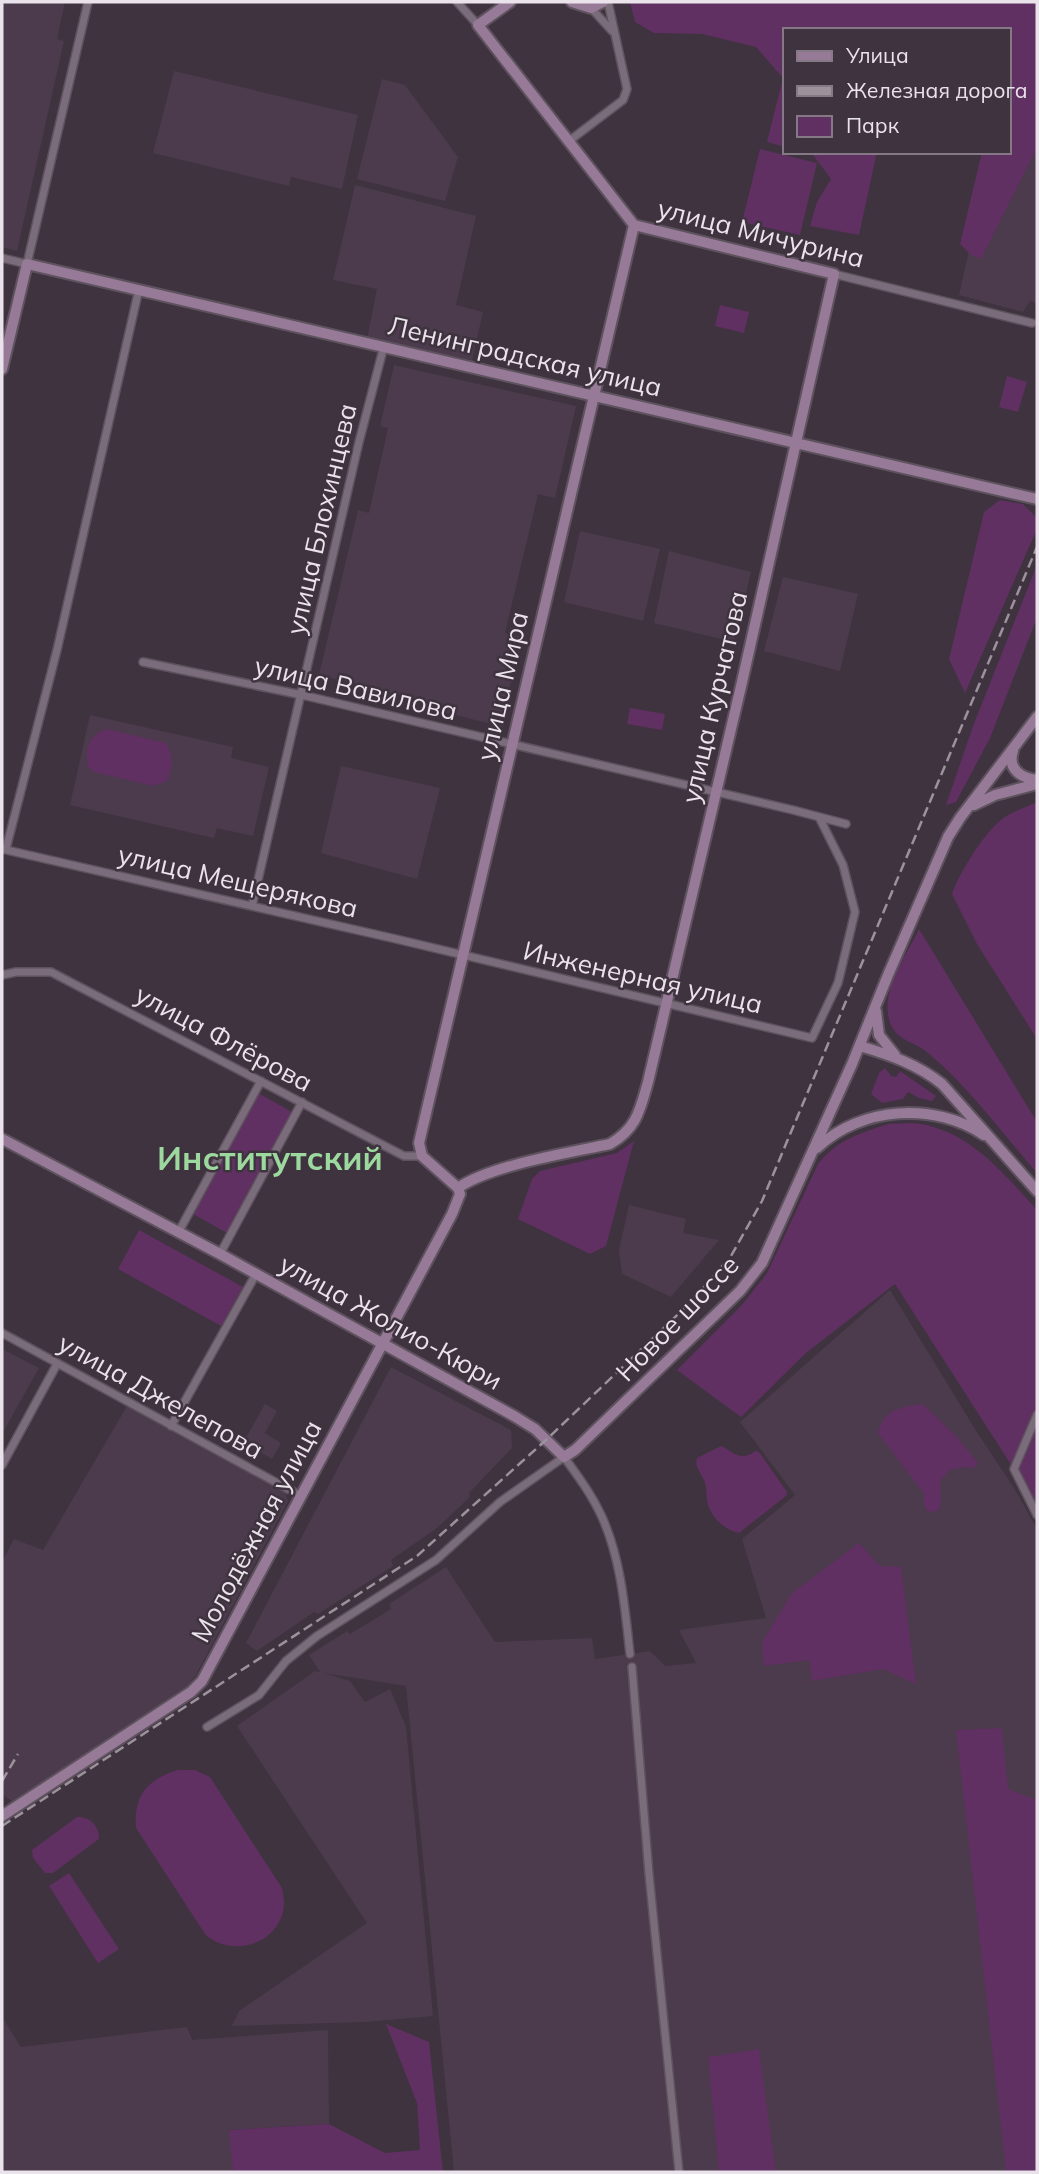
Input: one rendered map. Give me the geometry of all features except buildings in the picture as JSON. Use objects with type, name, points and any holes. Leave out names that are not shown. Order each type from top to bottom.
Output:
[{"type":"main road","points":[[478,25],[510,2]]},
{"type":"main road","points":[[576,2],[591,8],[603,2]]},
{"type":"main road","name":"улица Мичурина","points":[[478,25],[634,225],[834,274]]},
{"type":"main road","name":"улица Мира","points":[[422,1156],[419,1150],[421,1131],[634,225]]},
{"type":"main road","name":"Ленинградская улица","points":[[27,264],[1037,499]]},
{"type":"main road","points":[[2,369],[27,264]]},
{"type":"main road","name":"улица Курчатова","points":[[458,1188],[471,1179],[610,1144],[623,1136],[638,1115],[648,1082],[834,274]]},
{"type":"main road","points":[[860,1046],[948,837],[1037,717]]},
{"type":"main road","points":[[1014,748],[1011,756],[1016,771],[1021,776],[1037,782]]},
{"type":"main road","points":[[966,811],[995,795],[1037,782]]},
{"type":"main road","name":"Новое шоссе","points":[[876,1004],[879,1035],[897,1057]]},
{"type":"main road","name":"Новое шоссе","points":[[564,1457],[575,1450],[678,1354],[740,1292],[769,1250],[860,1046],[897,1057],[925,1072],[957,1099],[1037,1191]]},
{"type":"main road","points":[[945,1117],[958,1108],[957,1099]]},
{"type":"main road","name":"Новое шоссе","points":[[813,1152],[830,1137],[852,1125],[902,1113],[945,1117],[979,1132],[999,1147]]},
{"type":"main road","points":[[830,1115],[841,1125],[852,1125]]},
{"type":"main road","name":"улица Жолио-Кюри","points":[[2,1139],[256,1274],[514,1416],[535,1429],[564,1457]]},
{"type":"main road","points":[[422,1156],[458,1188]]},
{"type":"main road","name":"Молодёжная улица","points":[[2,1816],[191,1692],[202,1681],[452,1214],[460,1194],[458,1188]]},
{"type":"street","points":[[27,264],[88,2]]},
{"type":"street","name":"улица Мичурина","points":[[457,2],[478,25]]},
{"type":"street","points":[[569,141],[623,100],[625,95],[625,80],[608,2]]},
{"type":"street","points":[[591,8],[613,31]]},
{"type":"street","name":"Ленинградская улица","points":[[2,258],[27,264]]},
{"type":"street","name":"улица Мичурина","points":[[834,274],[1032,323]]},
{"type":"street","points":[[4,849],[57,650],[139,289]]},
{"type":"street","name":"улица Блохинцева","points":[[251,906],[359,442],[384,346]]},
{"type":"street","name":"улица Вавилова","points":[[143,662],[302,695],[846,824]]},
{"type":"street","name":"Инженерная улица","points":[[464,956],[812,1038],[838,983],[855,912],[843,864],[819,817]]},
{"type":"street","name":"улица Мещерякова","points":[[4,849],[464,956]]},
{"type":"street","name":"улица Флёрова","points":[[2,975],[16,972],[51,972],[404,1156],[422,1156]]},
{"type":"street","points":[[178,1233],[261,1081]]},
{"type":"street","points":[[219,1254],[302,1102]]},
{"type":"street","points":[[171,1426],[256,1274]]},
{"type":"street","name":"улица Джелепова","points":[[2,1333],[301,1496]]},
{"type":"street","points":[[2,1465],[57,1364]]},
{"type":"street","points":[[1037,1415],[1014,1469],[1037,1515]]},
{"type":"street","points":[[207,1727],[259,1695],[286,1661],[317,1636],[436,1560],[500,1502],[564,1457]]},
{"type":"street","name":"улица Жолио-Кюри","points":[[564,1457],[594,1501],[608,1533],[619,1579],[630,1654]]},
{"type":"street","points":[[632,1667],[649,1874],[679,2172]]},
{"type":"shaded area","points":[[2,2],[65,2],[57,39],[64,41],[17,251],[2,247]]},
{"type":"shaded area","points":[[174,71],[358,115],[342,189],[291,177],[289,186],[153,153]]},
{"type":"shaded area","points":[[382,79],[405,85],[458,157],[445,201],[357,179]]},
{"type":"shaded area","points":[[1037,142],[1037,303],[1030,301],[1023,312],[959,295],[978,211]]},
{"type":"shaded area","points":[[355,185],[476,216],[456,305],[483,312],[472,360],[367,339],[377,289],[333,280]]},
{"type":"shaded area","points":[[394,365],[576,406],[555,498],[538,494],[505,633],[523,638],[506,701],[509,702],[503,727],[440,711],[441,705],[319,675],[358,510],[369,513],[388,428],[380,426]]},
{"type":"shaded area","points":[[580,531],[660,549],[643,621],[564,602]]},
{"type":"shaded area","points":[[669,551],[751,572],[734,642],[654,623]]},
{"type":"shaded area","points":[[783,577],[858,594],[840,671],[764,651]]},
{"type":"shaded area","points":[[90,715],[233,747],[231,758],[269,767],[253,836],[217,828],[214,838],[70,805]]},
{"type":"shaded area","points":[[341,766],[440,788],[417,879],[321,853]]},
{"type":"shaded area","points":[[629,1205],[686,1219],[683,1233],[719,1240],[671,1297],[622,1274],[619,1250]]},
{"type":"shaded area","points":[[890,1290],[1037,1529],[1037,2172],[454,2172],[406,1686],[324,1673],[350,1681],[365,1702],[390,1689],[406,1727],[433,2016],[365,2022],[232,2026],[239,2011],[367,1923],[237,1726],[315,1671],[320,1672],[309,1655],[347,1631],[350,1634],[391,1609],[389,1604],[446,1567],[495,1642],[592,1638],[595,1659],[650,1651],[665,1666],[696,1663],[679,1630],[766,1618],[742,1539],[795,1495],[740,1422]]},
{"type":"shaded area","points":[[2,1349],[39,1368],[2,1434]]},
{"type":"shaded area","points":[[391,1367],[511,1430],[512,1448],[469,1493],[470,1497],[437,1528],[391,1560],[393,1566],[318,1614],[314,1612],[257,1651],[246,1643]]},
{"type":"shaded area","points":[[265,1404],[277,1411],[265,1433],[281,1443],[272,1459],[243,1443]]},
{"type":"shaded area","points":[[127,1406],[285,1492],[288,1501],[196,1675],[185,1689],[13,1802],[2,1794],[2,1562],[14,1539],[43,1550]]},
{"type":"shaded area","points":[[2,2017],[21,2047],[187,2027],[192,2040],[328,2030],[329,2124],[230,2130],[233,2172],[2,2172]]},
{"type":"green space","points":[[630,2],[1037,2],[1037,148],[981,259],[971,255],[960,244],[982,154],[1011,154],[1011,28],[783,28],[783,78],[756,47],[702,34],[654,33],[635,22]]},
{"type":"green space","points":[[783,78],[783,146],[767,142]]},
{"type":"green space","points":[[760,149],[817,163],[800,235],[742,222]]},
{"type":"green space","points":[[810,154],[877,154],[859,235],[810,226],[817,202],[831,179]]},
{"type":"green space","points":[[720,305],[749,312],[744,333],[715,326]]},
{"type":"green space","points":[[1007,376],[1027,382],[1018,412],[999,407]]},
{"type":"green space","points":[[1000,500],[1023,504],[1037,518],[1037,529],[965,693],[949,659],[984,512]]},
{"type":"green space","points":[[1037,565],[1037,618],[990,738],[956,802],[946,805],[973,726]]},
{"type":"green space","points":[[630,708],[665,714],[662,730],[627,724]]},
{"type":"green space","points":[[107,729],[166,743],[172,761],[167,781],[153,786],[94,772],[88,767],[89,744],[96,735]]},
{"type":"green space","points":[[1037,802],[1037,1039],[977,944],[952,894],[973,854],[995,825],[1010,814]]},
{"type":"green space","points":[[919,929],[1037,1122],[1037,1173],[957,1080],[922,1048],[898,1035],[890,1023],[889,992]]},
{"type":"green space","points":[[885,1068],[891,1076],[896,1077],[900,1071],[936,1096],[932,1101],[908,1092],[903,1099],[882,1103],[871,1094],[879,1073]]},
{"type":"green space","points":[[258,1093],[292,1112],[227,1233],[193,1214]]},
{"type":"green space","points":[[888,1124],[921,1124],[956,1136],[986,1157],[1037,1210],[1037,1505],[895,1284],[806,1353],[741,1417],[677,1370],[742,1305],[767,1273],[818,1164],[841,1143]]},
{"type":"green space","points":[[634,1141],[606,1246],[590,1254],[518,1219],[532,1179],[540,1171],[617,1153]]},
{"type":"green space","points":[[139,1230],[243,1287],[221,1326],[118,1269]]},
{"type":"green space","points":[[923,1404],[957,1437],[978,1463],[972,1469],[966,1467],[950,1470],[940,1481],[941,1504],[938,1511],[928,1512],[924,1505],[924,1494],[878,1433],[885,1418],[895,1410]]},
{"type":"green space","points":[[721,1446],[741,1456],[756,1451],[760,1453],[787,1492],[786,1496],[739,1533],[725,1527],[713,1515],[708,1505],[705,1483],[697,1465],[697,1458]]},
{"type":"green space","points":[[859,1543],[880,1566],[901,1567],[916,1684],[883,1669],[812,1681],[809,1660],[764,1666],[762,1642],[792,1593]]},
{"type":"green space","points":[[1002,1728],[1008,1789],[1037,1800],[1037,2172],[1006,2172],[956,1730]]},
{"type":"green space","points":[[178,1770],[195,1770],[210,1777],[282,1888],[284,1904],[281,1918],[265,1938],[241,1946],[216,1942],[205,1934],[136,1828],[137,1806],[145,1790],[158,1778]]},
{"type":"green space","points":[[77,1817],[86,1818],[93,1823],[98,1830],[99,1839],[53,1873],[45,1873],[33,1858],[32,1850]]},
{"type":"green space","points":[[69,1873],[119,1949],[98,1963],[49,1886]]},
{"type":"green space","points":[[386,2024],[429,2042],[443,2172],[233,2172],[229,2130],[329,2124],[385,2153],[420,2150],[417,2103]]},
{"type":"green space","points":[[759,2049],[776,2172],[719,2172],[708,2057]]},
{"type":"railway","points":[[2,1826],[417,1556],[546,1440],[693,1300],[731,1256],[762,1201],[1037,547]]},
{"type":"railway","points":[[2,1781],[18,1754]]},
{"type":"district","name":"Институтский","points":[[270,1157]]}]
